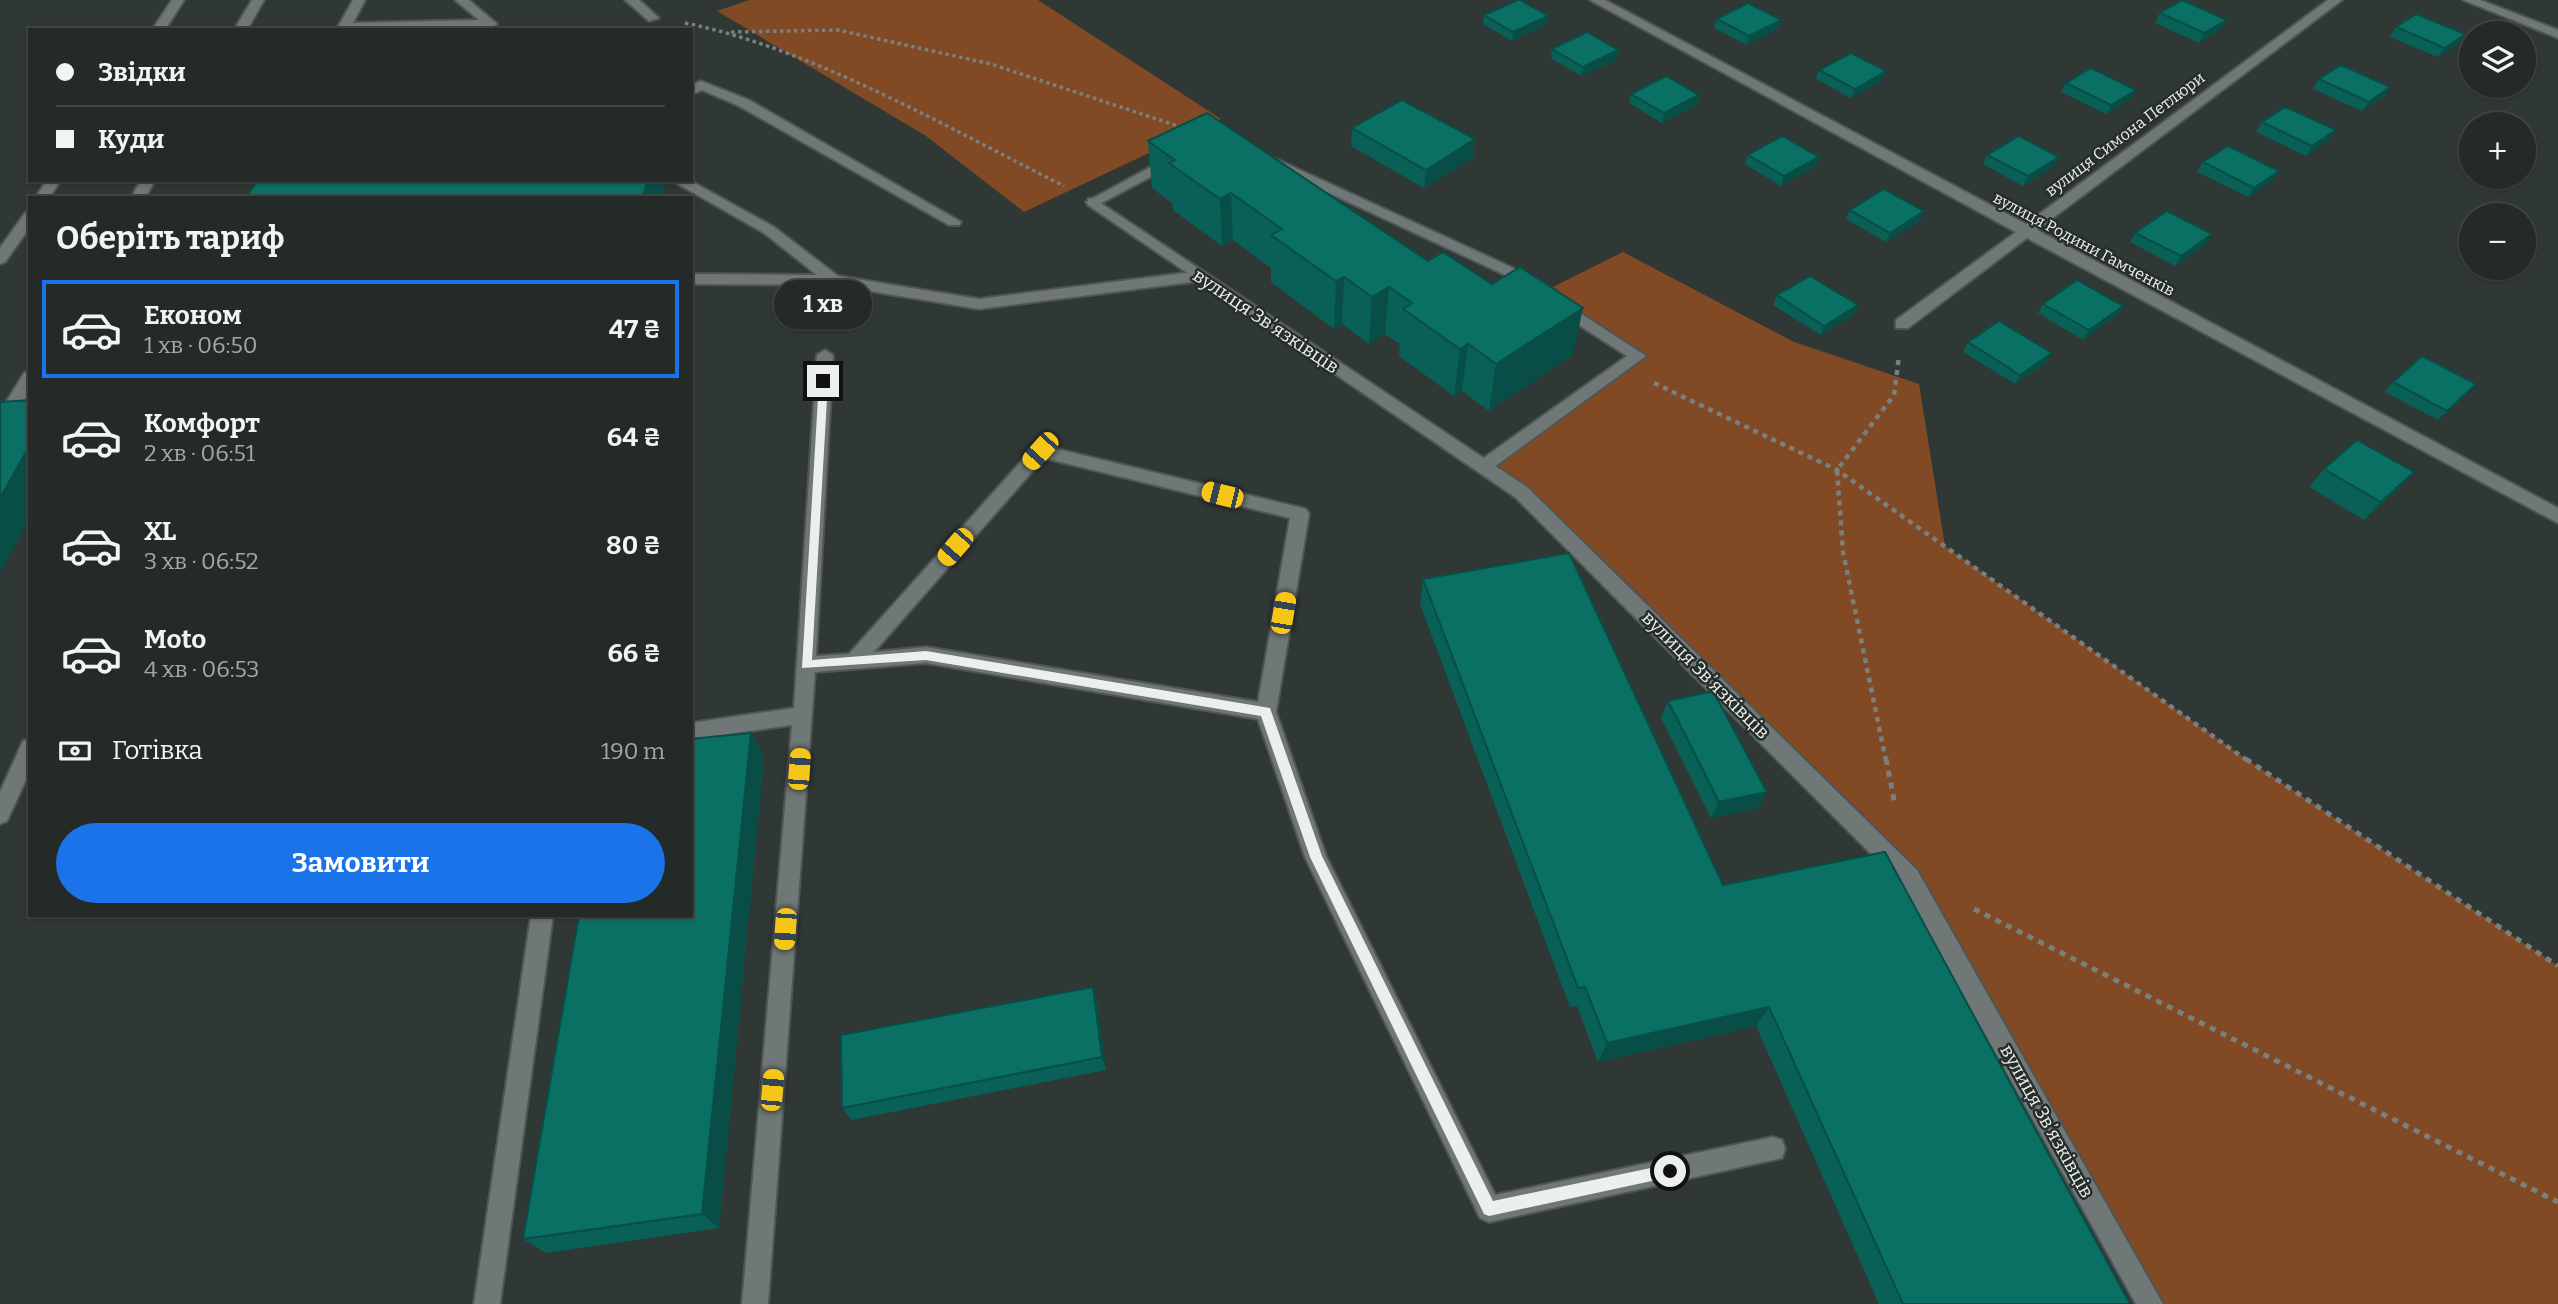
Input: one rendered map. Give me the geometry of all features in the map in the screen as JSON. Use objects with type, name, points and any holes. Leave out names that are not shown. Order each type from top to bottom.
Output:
[{"type":"street","points":[[159,28],[178,0]]},
{"type":"street","points":[[241,28],[258,0]]},
{"type":"street","points":[[359,0],[344,27],[491,24],[461,0]]},
{"type":"street","points":[[631,0],[653,18]]},
{"type":"street","name":"вулиця Родини Гамченків","points":[[1595,0],[2023,232],[2558,516]]},
{"type":"street","name":"вулиця Симона Петлюри","points":[[1902,324],[2336,0]]},
{"type":"street","points":[[2469,0],[2558,34]]},
{"type":"street","points":[[693,90],[701,85],[744,103],[954,222]]},
{"type":"street","points":[[1093,202],[1216,136]]},
{"type":"street","points":[[1267,159],[1508,271],[1638,356],[1483,466]]},
{"type":"street","points":[[682,182],[769,230],[833,280]]},
{"type":"street","name":"вулиця Звʼязківців","points":[[1093,202],[1521,492],[1909,877],[2150,1304]]},
{"type":"street","points":[[0,259],[28,219]]},
{"type":"street","points":[[693,279],[833,280],[979,304],[1200,276]]},
{"type":"street","points":[[755,1304],[803,715],[825,355]]},
{"type":"street","points":[[2,423],[28,380]]},
{"type":"street","points":[[854,661],[1040,451],[1300,514],[1266,712],[1316,857],[1489,1209],[1773,1149]]},
{"type":"street","points":[[806,665],[926,656],[1266,712]]},
{"type":"street","points":[[693,731],[803,715]]},
{"type":"street","points":[[0,816],[28,752]]},
{"type":"street","points":[[487,1304],[542,917]]},
{"type":"path","points":[[653,18],[730,32],[838,30],[991,64],[1153,120],[1216,136]]},
{"type":"path","points":[[730,32],[867,88],[1093,202]]},
{"type":"path","points":[[1895,809],[1843,552],[1837,470],[1894,395],[1902,324]]},
{"type":"path","points":[[1622,368],[1837,470],[2249,761],[2558,966]]},
{"type":"path","points":[[1971,908],[2558,1202]]},
{"type":"shaded area","points":[[749,0],[1038,0],[1221,119],[1024,212],[926,136],[717,11]]},
{"type":"shaded area","points":[[1623,252],[1794,342],[1919,384],[1945,546],[2249,761],[2558,966],[2558,1304],[2163,1304],[1909,877],[1484,466],[1637,356],[1541,293]]},
{"type":"building","points":[[1518,0],[1548,16],[1513,32],[1484,15]]},
{"type":"building","points":[[2182,0],[2227,20],[2204,33],[2160,13]]},
{"type":"building","points":[[1748,3],[1781,20],[1749,36],[1717,19]]},
{"type":"building","points":[[2416,14],[2459,32],[2459,38],[2445,48],[2396,27]]},
{"type":"building","points":[[1587,32],[1618,50],[1583,67],[1552,49]]},
{"type":"building","points":[[1851,53],[1886,71],[1855,89],[1819,70]]},
{"type":"building","points":[[2341,65],[2390,87],[2369,102],[2319,79]]},
{"type":"building","points":[[2091,68],[2136,90],[2111,105],[2066,83]]},
{"type":"building","points":[[1666,76],[1699,95],[1664,113],[1631,94]]},
{"type":"building","points":[[1402,100],[1475,139],[1426,170],[1352,128]]},
{"type":"building","points":[[2285,107],[2336,130],[2312,146],[2262,122]]},
{"type":"building","points":[[1207,113],[1428,261],[1443,252],[1492,284],[1520,267],[1583,308],[1496,364],[1468,344],[1460,349],[1403,309],[1412,303],[1389,287],[1372,297],[1344,277],[1336,281],[1271,235],[1282,229],[1231,193],[1220,199],[1169,163],[1175,160],[1148,141]]},
{"type":"building","points":[[1782,136],[1819,157],[1784,176],[1748,155]]},
{"type":"building","points":[[2019,136],[2059,157],[2028,176],[1987,155]]},
{"type":"building","points":[[2228,146],[2279,171],[2254,188],[2203,162]]},
{"type":"building","points":[[257,182],[647,182],[643,196],[247,196]]},
{"type":"building","points":[[1884,189],[1924,211],[1890,233],[1850,210]]},
{"type":"building","points":[[2167,211],[2212,234],[2181,256],[2135,233]]},
{"type":"building","points":[[1810,276],[1858,305],[1824,326],[1777,295]]},
{"type":"building","points":[[2077,280],[2123,306],[2089,330],[2043,304]]},
{"type":"building","points":[[1999,321],[2052,353],[2020,375],[1968,342]]},
{"type":"building","points":[[2422,356],[2476,384],[2447,411],[2393,382]]},
{"type":"building","points":[[28,400],[28,449],[0,498],[0,402]]},
{"type":"building","points":[[2357,440],[2414,472],[2381,502],[2324,469]]},
{"type":"building","points":[[1569,553],[1723,885],[1885,852],[2130,1304],[1903,1304],[1769,1007],[1607,1043],[1585,987],[1578,988],[1423,579]]},
{"type":"building","points":[[1713,691],[1767,792],[1719,802],[1668,701]]},
{"type":"building","points":[[751,733],[702,1214],[523,1239],[579,917],[693,917],[693,739]]},
{"type":"building","points":[[1093,987],[1102,1057],[842,1108],[841,1035]]},
{"type":"route","points":[[823,381],[806,665],[926,656],[1266,712],[1316,857],[1489,1209],[1670,1171]]}]
